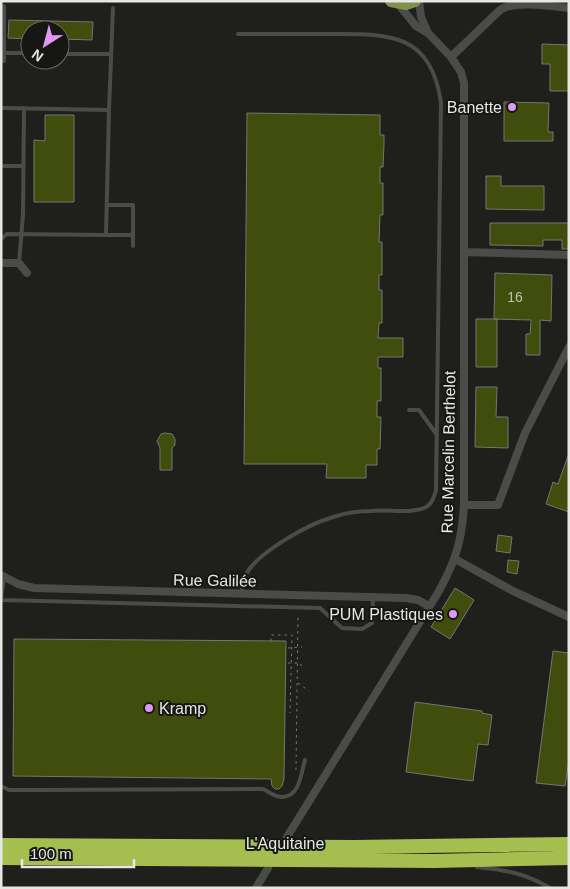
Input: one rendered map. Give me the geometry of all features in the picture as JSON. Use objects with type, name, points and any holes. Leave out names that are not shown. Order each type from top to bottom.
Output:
[{"type":"highway","name":"L'Aquitaine","points":[[1,844],[364,847],[569,844]]},
{"type":"highway","name":"L'Aquitaine","points":[[1,858],[435,861],[569,858]]},
{"type":"main road","points":[[395,3],[406,4],[415,1]]},
{"type":"street","name":"Rue Marcelin Berthelot","points":[[419,1],[421,18],[428,33]]},
{"type":"street","name":"Rue Marcelin Berthelot","points":[[287,837],[429,606],[455,559],[461,537],[464,505],[464,83],[461,72],[451,57],[428,33],[416,26],[395,3]]},
{"type":"street","points":[[451,57],[507,5],[569,8]]},
{"type":"street","points":[[464,252],[569,255]]},
{"type":"street","points":[[1,263],[19,263],[27,273]]},
{"type":"street","points":[[464,505],[498,505],[525,433],[569,346]]},
{"type":"street","points":[[455,559],[512,591],[569,617]]},
{"type":"street","name":"Rue Galilée","points":[[3,576],[18,584],[34,588],[373,597],[412,599],[429,606]]},
{"type":"street","points":[[256,888],[268,868]]},
{"type":"lane","points":[[1,61],[4,61],[2,53],[4,6]]},
{"type":"lane","points":[[106,235],[113,8]]},
{"type":"lane","points":[[238,34],[373,34],[397,38],[410,45],[430,65],[436,76],[441,102],[437,435],[436,490],[434,499],[427,507],[418,510],[372,510],[351,513],[332,517],[307,528],[269,551],[249,570],[243,583],[242,594]]},
{"type":"lane","points":[[2,53],[20,53]]},
{"type":"lane","points":[[70,54],[111,54]]},
{"type":"lane","points":[[3,108],[109,110]]},
{"type":"lane","points":[[19,263],[23,215],[24,108]]},
{"type":"lane","points":[[1,166],[24,166]]},
{"type":"lane","points":[[107,205],[134,205],[133,246]]},
{"type":"lane","points":[[23,215],[30,215]]},
{"type":"lane","points":[[1,239],[8,234],[133,235]]},
{"type":"lane","points":[[409,410],[419,410],[437,435]]},
{"type":"lane","points":[[3,576],[1,599],[320,608],[342,628],[362,629],[372,623],[373,597]]},
{"type":"lane","points":[[1,786],[9,790],[263,789],[282,797],[290,794],[300,783],[305,760]]},
{"type":"lane","points":[[435,861],[513,871],[536,879],[550,888]]},
{"type":"path","points":[[296,773],[298,608]]},
{"type":"path","points":[[271,641],[271,635],[292,635],[290,713]]},
{"type":"path","points":[[288,648],[302,647]]},
{"type":"path","points":[[288,663],[300,663],[302,667]]},
{"type":"path","points":[[297,682],[310,690]]},
{"type":"building","points":[[9,20],[20,20],[20,39],[8,38]]},
{"type":"building","points":[[70,21],[93,22],[92,40],[70,39]]},
{"type":"building","points":[[542,44],[569,45],[569,91],[550,91],[550,64],[542,64]]},
{"type":"building","points":[[504,102],[549,103],[548,132],[553,132],[553,141],[504,141]]},
{"type":"building","points":[[247,113],[380,115],[380,135],[384,135],[384,144],[383,167],[380,167],[380,183],[383,183],[383,215],[380,215],[379,242],[382,242],[382,275],[379,275],[379,290],[382,290],[382,323],[379,323],[378,338],[403,338],[403,357],[378,357],[378,368],[381,368],[381,401],[377,401],[377,417],[381,417],[380,449],[377,449],[377,465],[366,465],[366,478],[326,478],[327,464],[244,464]]},
{"type":"building","points":[[45,115],[74,115],[74,202],[34,202],[34,140],[45,141]]},
{"type":"building","points":[[486,176],[501,176],[501,186],[544,186],[544,210],[486,209]]},
{"type":"building","points":[[490,223],[569,223],[569,249],[562,249],[562,240],[543,240],[543,246],[490,245]]},
{"type":"building","points":[[495,273],[552,275],[551,321],[540,320],[540,355],[526,355],[526,334],[530,334],[531,320],[494,319]]},
{"type":"building","points":[[476,319],[497,319],[497,367],[476,367]]},
{"type":"building","points":[[476,387],[497,387],[496,417],[508,417],[508,448],[475,447]]},
{"type":"building","points":[[161,434],[172,434],[175,439],[175,445],[172,448],[172,470],[160,470],[160,448],[157,441]]},
{"type":"building","points":[[568,456],[569,512],[546,504],[553,482],[558,484]]},
{"type":"building","points":[[498,535],[512,537],[510,553],[496,551]]},
{"type":"building","points":[[508,560],[519,561],[517,574],[507,572]]},
{"type":"building","name":"PUM Plastiques","points":[[455,588],[474,600],[450,639],[431,627]]},
{"type":"building","name":"Kramp","points":[[14,639],[286,641],[284,779],[282,786],[279,789],[275,789],[272,786],[271,779],[13,776]]},
{"type":"building","points":[[553,651],[569,653],[569,760],[565,786],[536,783]]},
{"type":"building","points":[[415,702],[482,711],[482,713],[492,715],[488,745],[478,744],[473,781],[406,772]]},
{"type":"place","name":"Banette","points":[[512,107]]},
{"type":"place","name":"PUM Plastiques","points":[[453,614]]},
{"type":"place","name":"Kramp","points":[[149,708]]}]
